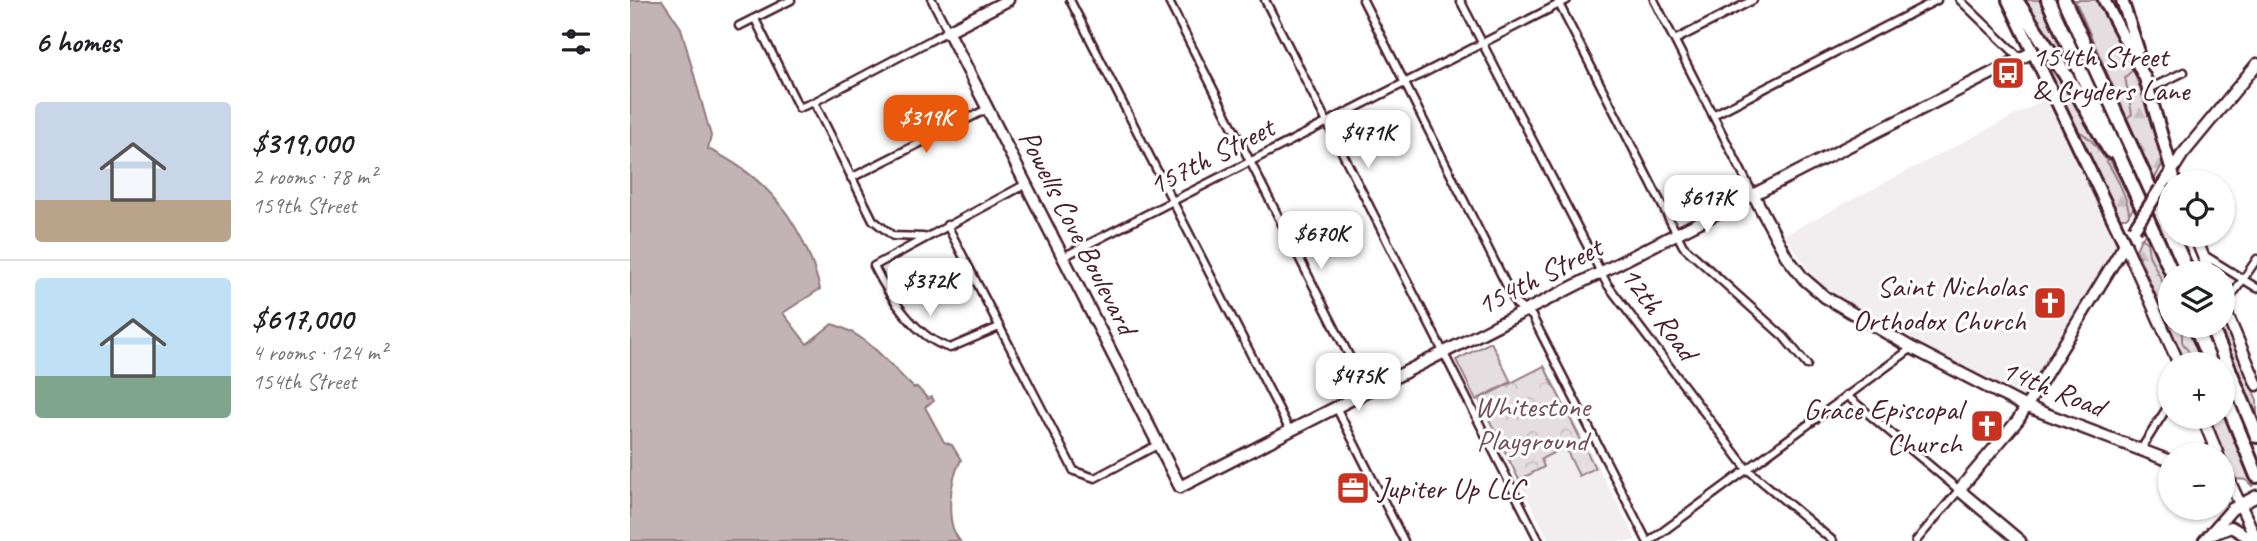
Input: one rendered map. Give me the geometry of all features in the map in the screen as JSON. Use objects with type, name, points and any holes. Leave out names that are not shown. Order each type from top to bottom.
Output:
[{"type":"highway","points":[[2016,0],[2080,98],[2153,228]]},
{"type":"highway","points":[[2048,0],[2167,261]]},
{"type":"highway","points":[[2066,0],[2158,204]]},
{"type":"highway","points":[[2216,338],[2257,436]]},
{"type":"highway","points":[[2235,422],[2257,476]]},
{"type":"main road","points":[[2008,0],[2125,244]]},
{"type":"main road","points":[[2104,0],[2149,89]]},
{"type":"main road","points":[[2122,0],[2172,170]]},
{"type":"main road","points":[[2125,244],[2158,193]]},
{"type":"street","points":[[739,26],[791,0]]},
{"type":"street","name":"Powells Cove Boulevard","points":[[932,0],[1180,487]]},
{"type":"street","points":[[755,19],[799,108],[1008,0]]},
{"type":"street","points":[[1070,0],[1290,430]]},
{"type":"street","points":[[1168,0],[1367,391]]},
{"type":"street","points":[[1265,0],[1539,541]]},
{"type":"street","points":[[1363,0],[1517,305],[1532,316],[1649,541],[1912,348]]},
{"type":"street","name":"12th Road","points":[[1460,0],[1600,272],[1747,469],[1833,541]]},
{"type":"street","name":"157th Street","points":[[1063,257],[1251,163],[1558,2],[1567,0]]},
{"type":"street","points":[[1654,0],[1753,194]]},
{"type":"street","points":[[1675,40],[1753,0]]},
{"type":"street","points":[[1713,114],[1937,0]]},
{"type":"street","points":[[1960,0],[2020,58]]},
{"type":"street","points":[[1558,2],[1683,246],[1784,337],[1807,365]]},
{"type":"street","name":"154th Street","points":[[1180,487],[2033,51]]},
{"type":"street","points":[[2177,170],[2182,155],[2257,64]]},
{"type":"street","points":[[2149,89],[2184,72]]},
{"type":"street","points":[[814,102],[851,178],[881,230],[893,236],[925,237]]},
{"type":"street","points":[[851,178],[987,108]]},
{"type":"street","points":[[999,327],[950,348],[938,344],[889,296],[874,266],[1026,184]]},
{"type":"street","name":"14th Road","points":[[1753,194],[1786,256],[1814,289],[1912,348],[2027,407],[2158,456]]},
{"type":"street","points":[[947,225],[1074,471],[1095,478],[1158,444]]},
{"type":"street","points":[[2125,244],[2174,352]]},
{"type":"street","points":[[1916,541],[2027,407],[2125,244]]},
{"type":"street","points":[[2199,247],[2205,261]]},
{"type":"street","points":[[2202,254],[2257,288]]},
{"type":"street","points":[[2235,289],[2257,258]]},
{"type":"street","points":[[2235,333],[2257,385]]},
{"type":"street","points":[[1846,396],[2020,541]]},
{"type":"street","points":[[1336,407],[1404,541]]},
{"type":"street","points":[[2141,449],[2158,422]]},
{"type":"street","points":[[2235,497],[2256,541]]},
{"type":"street","points":[[2207,538],[2239,504],[2255,497]]},
{"type":"street","points":[[2207,538],[2231,527],[2256,541]]},
{"type":"shaded area","points":[[630,0],[662,0],[681,28],[711,136],[708,149],[730,160],[766,189],[794,224],[804,244],[820,289],[783,313],[807,344],[832,324],[856,335],[877,351],[914,388],[917,387],[928,399],[932,397],[934,401],[925,407],[944,442],[952,445],[961,460],[950,501],[952,524],[960,541],[630,541]]},
{"type":"shaded area","points":[[2048,98],[2119,247],[2025,397],[1979,376],[1818,283],[1784,235]]},
{"type":"shaded area","points":[[1545,365],[1636,539],[1634,541],[1550,541],[1476,401]]},
{"type":"green space","points":[[2020,0],[2040,0],[2087,102]]},
{"type":"green space","points":[[2075,0],[2099,0],[2128,59],[2163,163],[2154,180]]},
{"type":"green space","points":[[2033,37],[2081,107],[2135,206],[2126,218],[2120,218]]},
{"type":"green space","points":[[2134,69],[2163,163],[2154,180],[2127,118],[2132,114],[2125,77]]},
{"type":"green space","points":[[2078,131],[2086,136],[2111,168],[2128,206],[2129,215],[2126,218],[2120,218]]},
{"type":"green space","points":[[2147,230],[2160,261],[2158,300],[2136,250]]},
{"type":"green space","points":[[2141,238],[2147,242],[2149,255],[2158,273],[2158,300],[2136,250]]},
{"type":"green space","points":[[2175,338],[2193,338],[2199,352],[2181,352]]},
{"type":"green space","points":[[2175,338],[2182,338],[2189,352],[2181,352]]},
{"type":"green space","points":[[2223,338],[2231,338],[2257,400],[2257,420],[2235,367],[2235,352],[2229,352]]},
{"type":"green space","points":[[1491,342],[1511,382],[1476,400],[1456,360]]},
{"type":"green space","name":"Whitestone Playground","points":[[1544,366],[1595,468],[1579,476],[1565,447],[1541,459],[1544,467],[1519,480],[1479,399]]},
{"type":"green space","points":[[2213,429],[2231,429],[2252,486],[2246,480],[2235,479],[2235,443],[2219,443]]},
{"type":"place","name":"154th Street & Cryders Lane","points":[[2008,73]]},
{"type":"place","name":"Saint Nicholas Orthodox Church","points":[[2050,303]]},
{"type":"place","name":"Grace Episcopal Church","points":[[1987,426]]},
{"type":"place","name":"Jupiter Up LLC","points":[[1353,488]]}]
